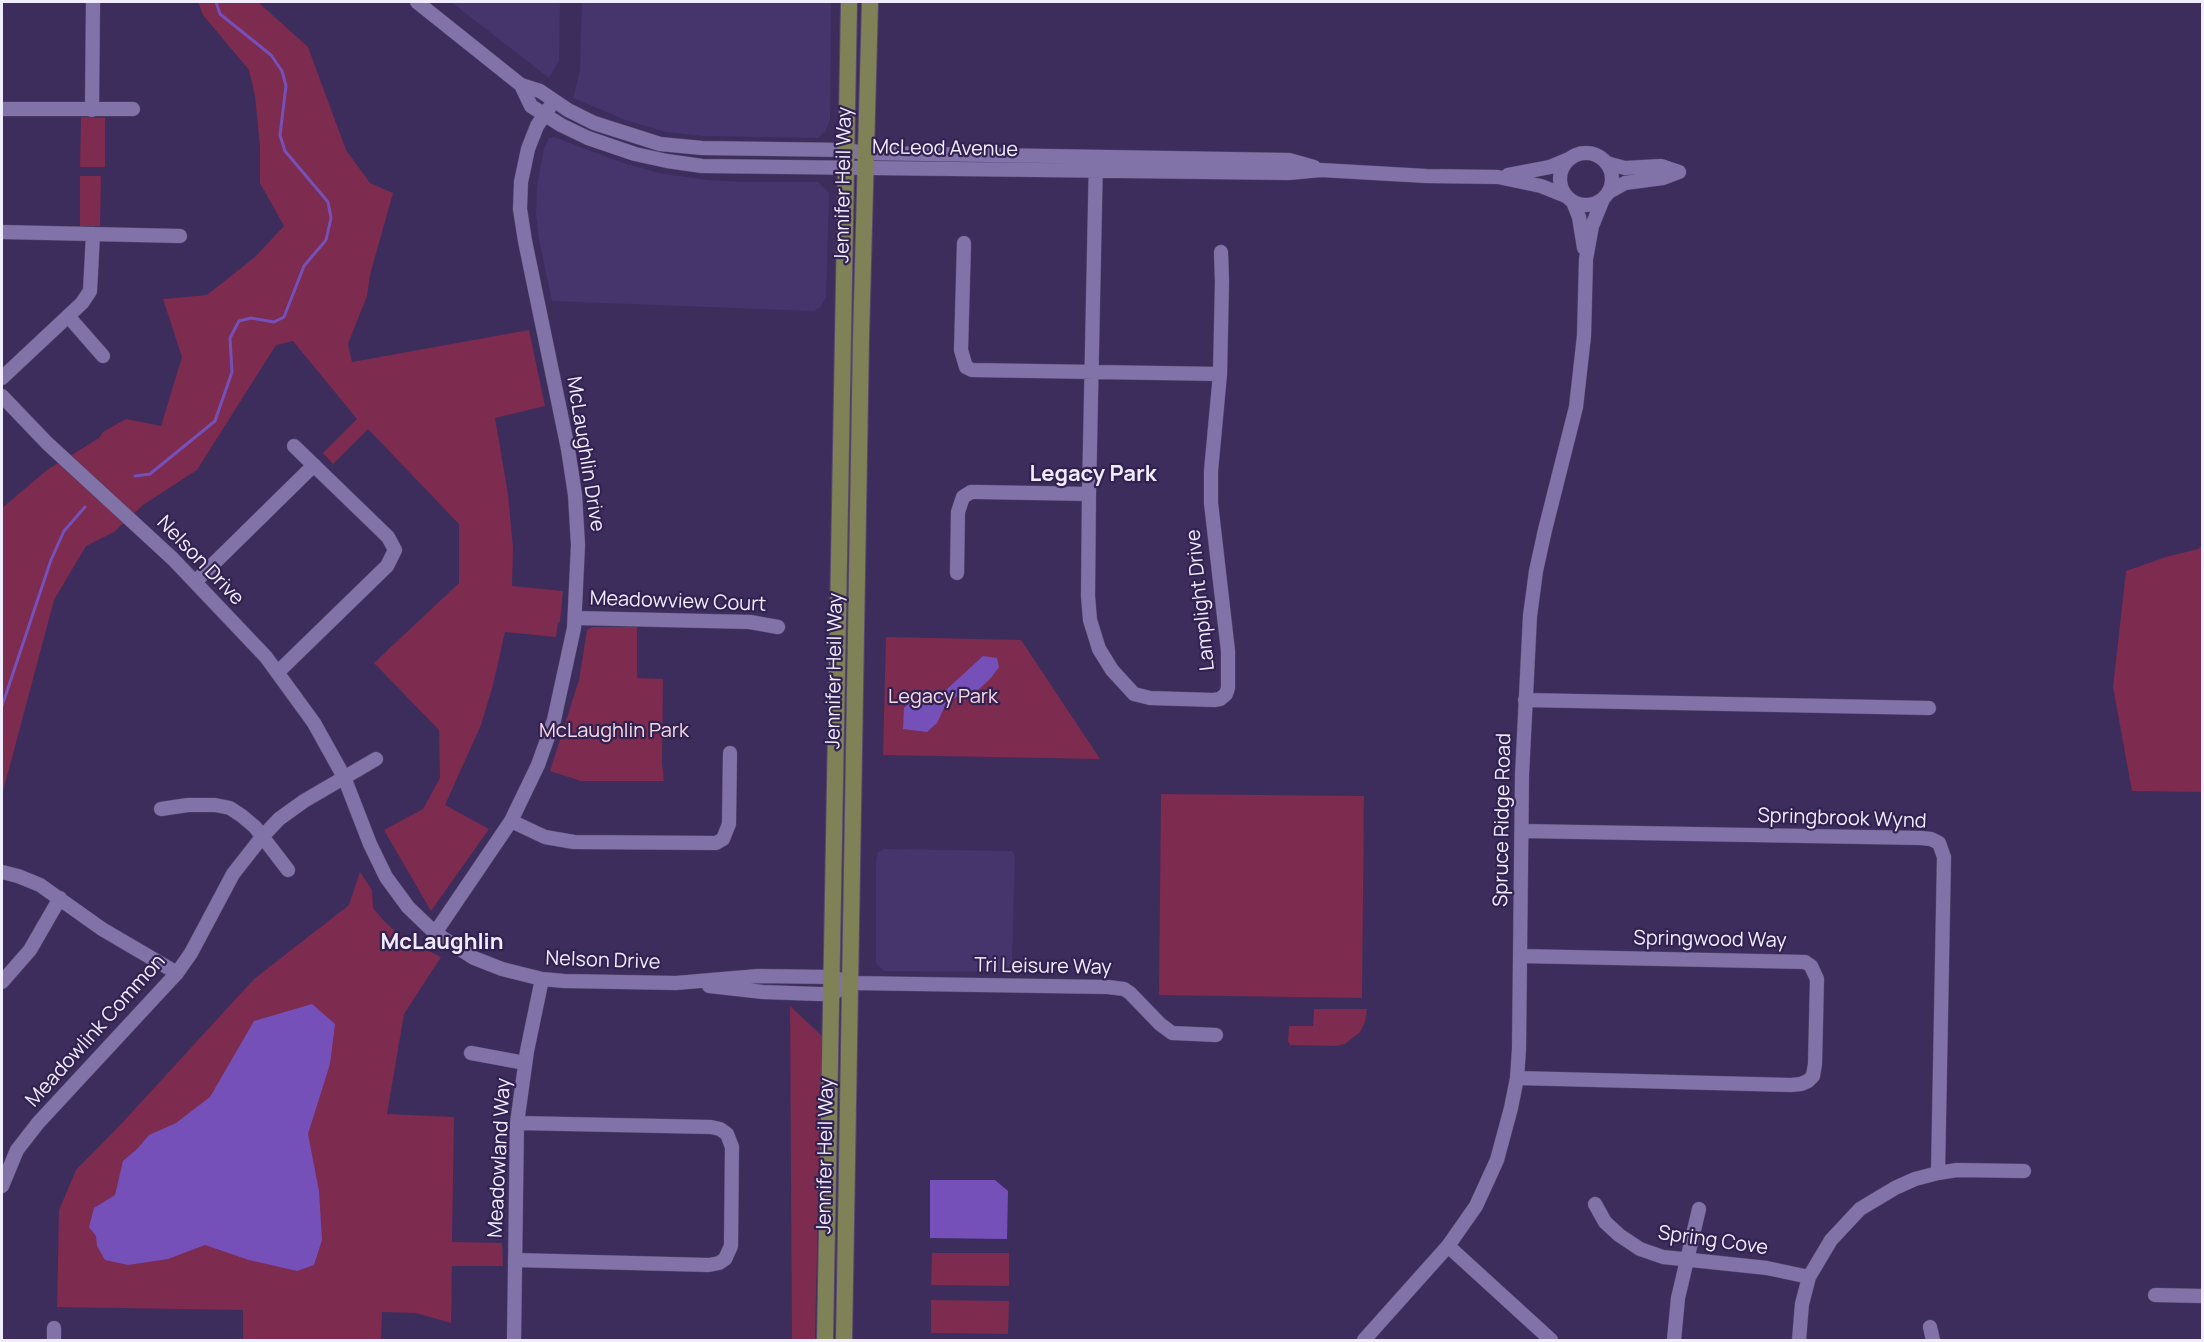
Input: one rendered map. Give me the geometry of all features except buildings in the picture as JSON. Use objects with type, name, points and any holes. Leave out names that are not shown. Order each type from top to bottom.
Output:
[{"type":"main road","name":"Jennifer Heil Way","points":[[825,1341],[849,2]]},
{"type":"main road","name":"Jennifer Heil Way","points":[[844,1341],[865,160],[870,2]]},
{"type":"street","points":[[92,110],[93,2]]},
{"type":"street","name":"McLeod Avenue","points":[[417,2],[521,85],[540,91],[553,101],[594,123],[660,144],[702,148],[846,150],[865,160]]},
{"type":"street","name":"McLeod Avenue","points":[[521,85],[531,106],[561,125],[596,141],[666,161],[721,166],[846,169],[865,160],[1096,164],[1289,160],[1321,170],[1426,176],[1498,177],[1541,186],[1569,199]]},
{"type":"street","name":"McLaughlin Drive","points":[[435,933],[511,821],[538,765],[554,720],[566,674],[576,618],[578,545],[575,495],[566,438],[520,209],[524,165],[532,137],[553,101]]},
{"type":"street","points":[[2,109],[133,109]]},
{"type":"street","points":[[1606,163],[1625,168],[1661,166],[1679,172],[1663,178],[1625,183],[1595,204],[1586,205],[1569,199],[1561,188],[1560,179],[1563,166],[1569,159],[1586,153],[1599,157],[1606,163],[1612,179],[1606,196]]},
{"type":"street","name":"McLeod Avenue","points":[[1498,177],[1550,167],[1569,159]]},
{"type":"street","name":"Lamplight Drive","points":[[1096,164],[1088,597],[1094,636],[1104,659],[1125,685],[1141,697],[1220,699],[1226,694],[1228,688],[1228,651],[1210,503],[1220,374],[1221,252]]},
{"type":"street","name":"Spruce Ridge Road","points":[[1367,1340],[1448,1246],[1476,1206],[1488,1182],[1504,1135],[1517,1078],[1521,831],[1530,616],[1536,571],[1576,407],[1585,325],[1586,259],[1592,226],[1606,196]]},
{"type":"street","name":"Spruce Ridge Road","points":[[1569,199],[1579,217],[1586,259]]},
{"type":"street","points":[[2,232],[180,236]]},
{"type":"street","points":[[2,378],[82,303],[90,291],[93,234]]},
{"type":"street","points":[[964,243],[961,350],[966,367],[976,370],[1220,374]]},
{"type":"street","points":[[68,316],[103,356]]},
{"type":"street","name":"Nelson Drive","points":[[2,396],[47,443],[129,516],[195,582],[278,672],[314,723],[344,777],[370,844],[386,877],[408,907],[435,933],[474,958],[502,969],[542,979],[676,983],[763,992],[832,994]]},
{"type":"street","points":[[278,672],[387,566],[395,550],[388,537],[294,446]]},
{"type":"street","points":[[195,582],[314,465]]},
{"type":"street","points":[[957,573],[958,512],[963,497],[971,492],[1089,494]]},
{"type":"street","name":"Meadowview Court","points":[[576,618],[750,622],[778,627]]},
{"type":"street","points":[[1525,700],[1929,708]]},
{"type":"street","points":[[511,821],[545,837],[574,842],[717,843],[723,839],[729,824],[730,753]]},
{"type":"street","points":[[344,777],[376,759]]},
{"type":"street","name":"Meadowlink Common","points":[[2,1186],[17,1150],[38,1123],[177,973],[191,953],[233,874],[262,837],[279,819],[344,777]]},
{"type":"street","points":[[161,809],[180,805],[223,806],[242,816],[288,870]]},
{"type":"street","name":"Springbrook Wynd","points":[[1521,831],[1921,838],[1939,843],[1944,856],[1938,1173]]},
{"type":"street","points":[[2,873],[31,880],[110,934],[177,973]]},
{"type":"street","points":[[2,982],[30,950],[60,898]]},
{"type":"street","name":"Springwood Way","points":[[1517,1078],[1791,1085],[1808,1081],[1813,1076],[1815,1064],[1816,979],[1811,966],[1805,962],[1520,956]]},
{"type":"street","name":"Nelson Drive","points":[[676,983],[758,976],[832,977],[851,983]]},
{"type":"street","name":"Meadowland Way","points":[[514,1341],[518,1123],[525,1064],[542,979]]},
{"type":"street","points":[[832,994],[851,983]]},
{"type":"street","name":"Tri Leisure Way","points":[[851,983],[1124,989],[1172,1033],[1216,1035]]},
{"type":"street","points":[[471,1053],[525,1064]]},
{"type":"street","points":[[515,1260],[709,1265],[725,1259],[731,1246],[732,1147],[727,1134],[720,1129],[518,1123]]},
{"type":"street","points":[[1799,1341],[1802,1304],[1809,1277],[1831,1239],[1860,1209],[1895,1188],[1915,1179],[1938,1173],[1957,1170],[2024,1171]]},
{"type":"street","name":"Spring Cove","points":[[1595,1204],[1605,1222],[1618,1235],[1640,1249],[1663,1257],[1767,1268],[1809,1277]]},
{"type":"street","points":[[1674,1341],[1678,1298],[1699,1209]]},
{"type":"street","points":[[1448,1246],[1551,1341]]},
{"type":"street","points":[[2155,1295],[2202,1296]]},
{"type":"street","points":[[1930,1327],[1933,1341]]},
{"type":"shaded area","points":[[451,2],[560,2],[559,61],[549,78]]},
{"type":"shaded area","points":[[582,2],[831,2],[830,120],[825,132],[818,138],[703,136],[666,132],[628,121],[573,98],[580,71]]},
{"type":"shaded area","points":[[554,137],[620,162],[659,173],[742,182],[818,182],[829,193],[826,296],[821,307],[814,311],[552,301],[539,240],[536,213],[537,187],[544,148],[549,138]]},
{"type":"shaded area","points":[[983,656],[997,658],[999,667],[978,690],[956,697],[945,706],[937,723],[927,732],[903,729],[904,708],[913,700],[937,695],[946,690]]},
{"type":"shaded area","points":[[884,849],[1012,851],[1015,855],[1012,962],[1006,972],[884,971],[876,963],[876,861],[878,852]]},
{"type":"shaded area","points":[[312,1004],[335,1024],[330,1064],[308,1134],[319,1191],[322,1240],[314,1265],[297,1271],[249,1260],[205,1245],[168,1259],[128,1265],[105,1260],[97,1246],[96,1236],[89,1227],[94,1208],[115,1195],[123,1161],[149,1135],[176,1123],[210,1097],[254,1021]]},
{"type":"shaded area","points":[[930,1180],[995,1180],[1008,1191],[1007,1239],[930,1238]]},
{"type":"green space","points":[[198,2],[258,2],[308,47],[346,150],[370,183],[393,193],[370,275],[367,296],[348,344],[352,362],[529,330],[545,406],[495,418],[508,494],[513,548],[512,586],[563,591],[560,622],[558,622],[556,637],[505,632],[481,725],[445,805],[489,829],[431,911],[384,830],[423,809],[440,778],[439,730],[374,663],[459,583],[459,524],[368,429],[333,464],[323,453],[357,419],[293,341],[276,345],[197,470],[143,505],[114,532],[86,546],[54,600],[2,795],[2,508],[47,470],[126,419],[161,426],[182,357],[163,299],[207,295],[255,257],[284,226],[260,183],[260,147],[255,96],[249,70],[203,15]]},
{"type":"green space","points":[[81,117],[105,118],[105,167],[80,167]]},
{"type":"green space","points":[[80,176],[101,176],[100,226],[80,226]]},
{"type":"green space","points":[[2202,546],[2202,792],[2132,791],[2113,687],[2126,571]]},
{"type":"green space","name":"McLaughlin Park","points":[[592,627],[637,627],[637,678],[663,679],[662,763],[664,781],[581,781],[550,771],[579,680],[587,630]]},
{"type":"green space","name":"Legacy Park","points":[[886,637],[1021,640],[1100,759],[883,755]]},
{"type":"green space","points":[[1161,794],[1364,796],[1362,998],[1159,995]]},
{"type":"green space","points":[[360,872],[372,890],[373,908],[385,922],[410,945],[441,957],[404,1014],[387,1114],[454,1117],[452,1242],[502,1243],[503,1266],[452,1266],[451,1323],[416,1313],[382,1312],[381,1340],[243,1340],[243,1310],[57,1307],[59,1210],[76,1170],[254,979],[349,905]]},
{"type":"green space","points":[[790,1006],[822,1036],[815,1340],[792,1340]]},
{"type":"green space","points":[[1314,1009],[1367,1009],[1365,1022],[1360,1032],[1345,1044],[1335,1046],[1290,1045],[1289,1026],[1313,1026]]},
{"type":"green space","points":[[932,1253],[1009,1253],[1009,1286],[931,1285]]},
{"type":"green space","points":[[931,1300],[1009,1301],[1008,1334],[931,1333]]},
{"type":"waterway","points":[[135,476],[150,474],[215,421],[232,372],[230,338],[239,321],[251,318],[274,322],[284,317],[304,266],[326,240],[331,218],[328,202],[285,151],[280,135],[286,86],[282,71],[271,55],[220,14],[216,2]]},
{"type":"waterway","points":[[2,706],[51,560],[64,531],[85,507]]},
{"type":"district","name":"Legacy Park","points":[[1093,475]]},
{"type":"district","name":"McLaughlin","points":[[442,943]]}]
